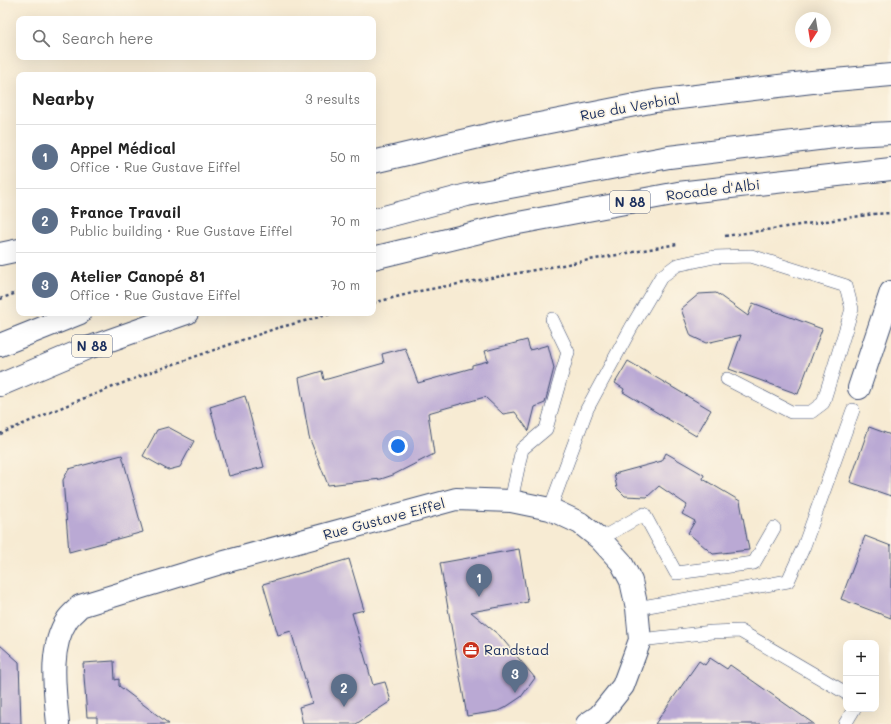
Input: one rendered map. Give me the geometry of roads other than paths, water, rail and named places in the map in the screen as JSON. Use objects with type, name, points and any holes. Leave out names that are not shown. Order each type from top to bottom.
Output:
[{"type":"main road","name":"Rue du Verbial","points":[[376,161],[504,131],[655,101],[891,74]]},
{"type":"main road","points":[[376,219],[467,195],[669,157],[851,135],[891,133]]},
{"type":"main road","name":"Rocade d'Albi","points":[[376,257],[513,224],[678,193],[891,169]]},
{"type":"main road","points":[[0,254],[16,251]]},
{"type":"main road","points":[[859,388],[891,292]]},
{"type":"main road","name":"N 88","points":[[0,345],[72,316]]},
{"type":"main road","name":"N 88","points":[[0,385],[85,349],[178,316]]},
{"type":"main road","name":"Rue Gustave Eiffel","points":[[58,724],[54,680],[57,641],[67,620],[80,606],[217,564],[456,499],[511,501],[550,509],[580,523],[600,539],[620,562],[631,581],[637,608],[640,640],[623,686],[598,721]]},
{"type":"lane","points":[[550,509],[587,409],[631,328],[661,277],[677,265],[714,257],[751,256],[846,286],[852,309],[823,403],[811,412],[790,412],[727,379]]},
{"type":"lane","points":[[511,501],[522,449],[546,429],[568,352],[552,319]]},
{"type":"lane","points":[[637,608],[788,581],[804,546],[853,410]]},
{"type":"lane","points":[[600,539],[644,514],[676,573],[754,563],[774,528]]},
{"type":"lane","points":[[640,640],[712,632],[740,631],[843,691]]},
{"type":"lane","points":[[845,724],[852,712]]},
{"type":"place","name":"Appel Médical","points":[[479,597]]},
{"type":"place","name":"Randstad","points":[[471,650]]},
{"type":"place","name":"Atelier Canopé 81","points":[[515,693]]},
{"type":"place","name":"France Travail","points":[[344,707]]}]
